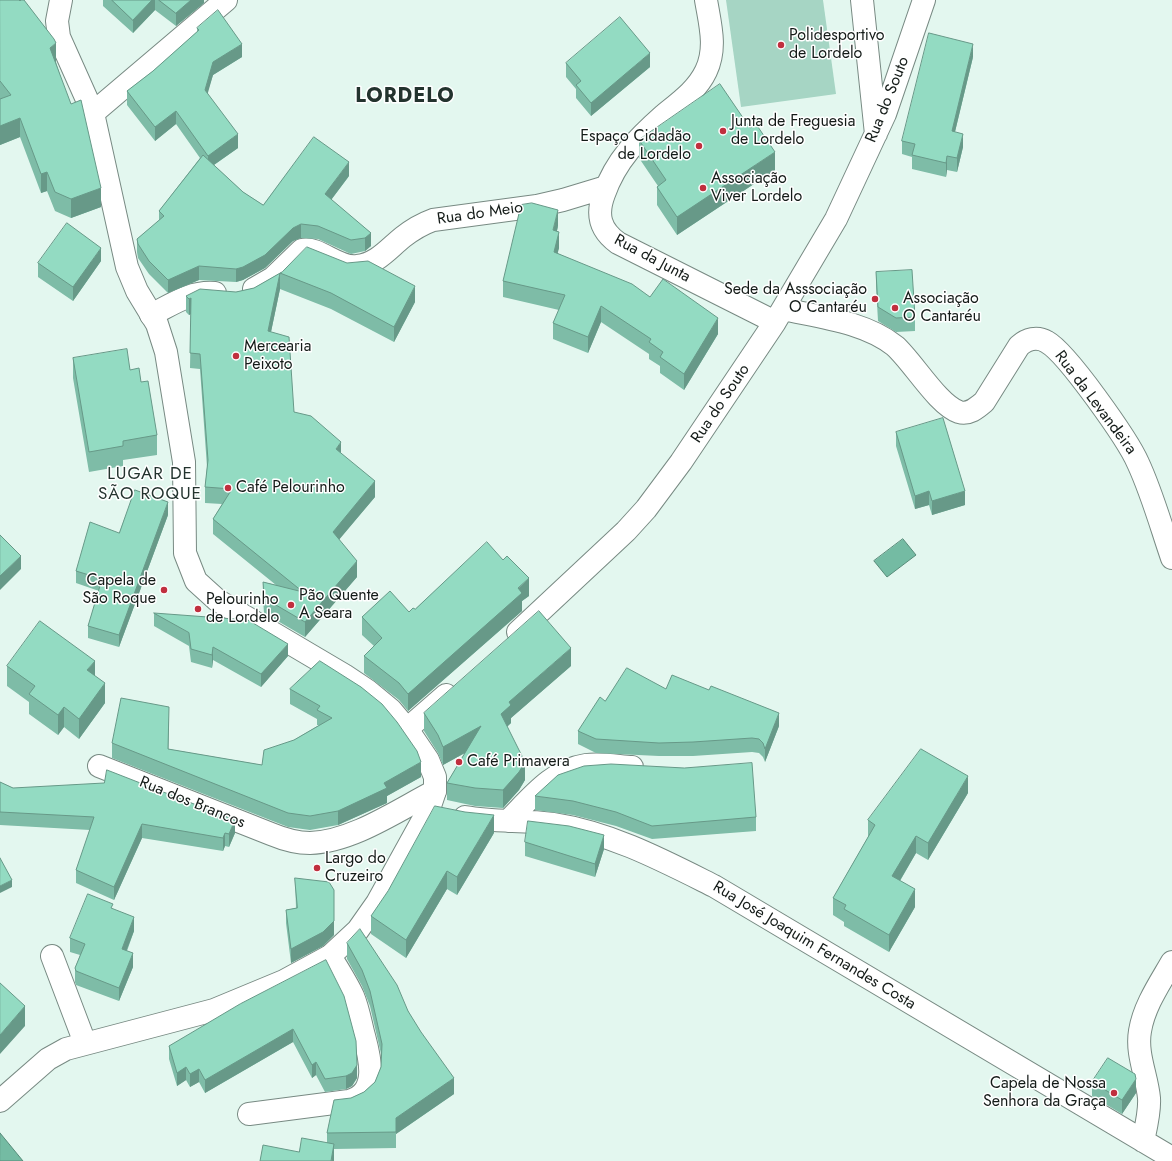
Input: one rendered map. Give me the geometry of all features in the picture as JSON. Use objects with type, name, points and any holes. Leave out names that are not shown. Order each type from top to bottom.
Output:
[{"type":"street","points":[[3,1098],[48,1059],[66,1049],[214,1010],[284,982],[330,956],[358,930],[376,903],[432,800],[435,777],[407,729],[391,710],[368,691],[344,675],[217,600],[196,581],[185,553],[184,462],[170,372],[162,337],[137,291],[127,266],[93,113],[59,37],[57,20],[61,0]]},
{"type":"street","points":[[93,113],[226,0]]},
{"type":"street","name":"Rua da Junta","points":[[706,0],[712,51],[710,62],[701,81],[692,92],[637,139],[617,164],[600,202],[599,217],[602,228],[609,237],[625,247],[778,316],[854,326],[888,341],[908,360],[940,397],[959,412],[967,412],[976,409],[984,402],[1019,346],[1027,340],[1036,339],[1047,342]]},
{"type":"street","points":[[862,0],[876,135]]},
{"type":"street","name":"Rua do Souto","points":[[502,646],[626,531],[646,508],[681,462],[778,316],[836,219],[876,135],[897,84],[924,0]]},
{"type":"street","name":"Rua do Meio","points":[[151,315],[198,292],[237,295],[248,292],[273,278],[302,250],[312,251],[339,263],[357,266],[374,262],[404,236],[423,224],[433,220],[536,206],[563,200],[606,187]]},
{"type":"street","name":"Rua da Levandeira","points":[[1047,342],[1074,370],[1133,452],[1145,479],[1172,558]]},
{"type":"street","points":[[407,729],[463,680]]},
{"type":"street","points":[[508,821],[546,782],[576,767],[597,764],[652,768]]},
{"type":"street","name":"Rua dos Brancos","points":[[98,766],[285,839],[310,842],[338,838],[432,800]]},
{"type":"street","name":"Rua José Joaquim Fernandes Costa","points":[[432,800],[468,817],[539,822],[587,831],[630,845],[682,870],[714,886],[1172,1158]]},
{"type":"street","points":[[52,956],[85,1043]]},
{"type":"street","points":[[249,1114],[349,1101],[358,1097],[366,1089],[371,1077],[371,1063],[357,1008],[353,997],[330,956]]},
{"type":"street","points":[[1143,1141],[1149,1099],[1140,1048],[1142,1019],[1172,962]]},
{"type":"shaded area","name":"Polidesportivo de Lordelo","points":[[726,0],[823,0],[836,94],[741,107]]},
{"type":"shaded area","points":[[903,539],[916,555],[887,577],[874,561]]},
{"type":"shaded area","points":[[0,1133],[23,1161],[0,1161]]},
{"type":"building","points":[[0,0],[24,0],[54,39],[56,43],[50,48],[71,104],[81,100],[101,188],[71,199],[55,192],[47,172],[41,174],[20,118],[0,126],[0,99],[11,95],[0,81]]},
{"type":"building","points":[[112,0],[152,0],[133,20]]},
{"type":"building","points":[[159,0],[191,0],[176,13]]},
{"type":"building","points":[[218,10],[242,44],[213,62],[205,90],[238,134],[208,156],[176,111],[155,127],[127,91],[153,71],[199,30],[197,28]]},
{"type":"building","points":[[620,17],[650,53],[591,103],[576,85],[581,81],[566,63]]},
{"type":"building","points":[[929,33],[973,44],[952,131],[963,134],[957,158],[947,156],[946,163],[912,155],[915,144],[902,141]]},
{"type":"building","points":[[720,84],[750,128],[756,124],[775,152],[677,217],[657,187],[666,180],[639,140]]},
{"type":"building","points":[[314,137],[349,162],[325,194],[371,233],[365,238],[351,240],[318,226],[301,224],[293,228],[265,255],[243,267],[236,269],[199,266],[168,280],[149,261],[138,244],[137,239],[164,216],[159,211],[203,155],[243,192],[263,205]]},
{"type":"building","points":[[532,203],[558,210],[553,230],[559,232],[554,252],[632,284],[650,297],[663,279],[718,318],[684,374],[660,357],[663,352],[649,342],[651,339],[601,306],[588,337],[553,323],[565,295],[503,281],[521,205]]},
{"type":"building","points":[[67,223],[101,248],[73,287],[38,263]]},
{"type":"building","points":[[307,247],[347,263],[368,261],[415,286],[394,327],[331,293],[280,273]]},
{"type":"building","name":"Associação O Cantaréu","points":[[912,270],[915,317],[896,318],[878,307],[876,272]]},
{"type":"building","points":[[280,273],[268,331],[289,337],[294,412],[311,416],[341,442],[336,449],[375,481],[333,532],[357,561],[305,622],[264,598],[263,582],[303,592],[213,519],[232,489],[205,487],[208,460],[200,354],[190,353],[191,298],[189,299],[186,296],[200,289],[236,292],[254,288]]},
{"type":"building","points":[[127,349],[130,370],[139,368],[141,382],[148,381],[157,435],[123,441],[123,446],[89,452],[73,358]]},
{"type":"building","points":[[943,418],[965,491],[932,501],[929,491],[915,496],[896,432]]},
{"type":"building","points":[[135,490],[168,502],[119,635],[88,626],[102,579],[76,571],[90,522],[119,533]]},
{"type":"building","points":[[0,535],[21,556],[0,576]]},
{"type":"building","points":[[487,542],[503,560],[507,556],[529,578],[518,588],[522,593],[408,694],[399,683],[364,656],[382,638],[362,617],[390,591],[409,612],[413,608],[415,609]]},
{"type":"building","points":[[539,611],[571,648],[509,702],[511,705],[501,714],[525,762],[519,772],[503,790],[475,788],[447,783],[481,726],[443,747],[438,735],[424,713]]},
{"type":"building","points":[[154,613],[248,620],[288,644],[261,674],[213,647],[212,655],[191,649],[189,633]]},
{"type":"building","points":[[40,621],[95,661],[87,670],[105,683],[79,719],[64,707],[58,715],[29,694],[35,686],[7,666]]},
{"type":"building","points":[[320,661],[361,687],[382,704],[397,722],[417,751],[421,762],[384,783],[387,788],[338,811],[310,816],[288,813],[112,743],[121,698],[169,707],[168,749],[262,765],[264,750],[294,740],[332,718],[317,710],[320,706],[290,689]]},
{"type":"building","points":[[627,668],[666,689],[672,675],[709,690],[711,686],[779,713],[765,749],[763,743],[759,739],[752,738],[659,743],[596,739],[578,731],[600,697],[605,701]]},
{"type":"building","points":[[921,749],[968,776],[928,843],[916,836],[892,876],[915,889],[889,935],[844,909],[846,905],[833,898],[875,825],[868,820]]},
{"type":"building","points":[[752,763],[756,817],[652,826],[616,812],[573,801],[535,796],[558,775],[584,766],[611,764],[684,768]]},
{"type":"building","points":[[107,770],[235,820],[229,834],[225,833],[223,838],[142,824],[114,887],[76,870],[94,817],[0,812],[0,782],[13,788],[104,783]]},
{"type":"building","points":[[435,806],[465,812],[494,815],[457,877],[447,871],[406,940],[371,916],[388,891]]},
{"type":"building","points":[[528,821],[569,826],[604,835],[595,864],[525,842]]},
{"type":"building","points":[[0,858],[12,880],[0,886]]},
{"type":"building","points":[[295,878],[329,882],[334,890],[334,921],[323,932],[291,949],[286,910],[297,908]]},
{"type":"building","points":[[88,894],[113,904],[111,908],[134,917],[122,949],[133,953],[119,988],[76,971],[75,968],[85,944],[70,938]]},
{"type":"building","points":[[360,929],[397,985],[408,1011],[421,1032],[454,1078],[396,1118],[396,1132],[327,1133],[334,1100],[351,1098],[364,1092],[375,1082],[381,1067],[382,1044],[370,991],[362,970],[347,943]]},
{"type":"building","points":[[326,960],[344,996],[356,1041],[357,1065],[352,1073],[346,1076],[325,1079],[316,1062],[312,1065],[293,1029],[205,1080],[199,1069],[190,1074],[186,1067],[177,1073],[169,1046],[240,1004]]},
{"type":"building","points":[[0,983],[25,1006],[0,1035]]},
{"type":"building","points":[[1108,1058],[1135,1074],[1136,1079],[1122,1100],[1092,1082]]},
{"type":"building","points":[[302,1138],[334,1144],[331,1161],[260,1161],[263,1145],[299,1152]]},
{"type":"place","name":"Polidesportivo de Lordelo","points":[[781,45]]},
{"type":"place","name":"Junta de Freguesia de Lordelo","points":[[723,131]]},
{"type":"place","name":"Espaço Cidadão de Lordelo","points":[[699,146]]},
{"type":"place","name":"Associação Viver Lordelo","points":[[703,188]]},
{"type":"place","name":"Sede da Asssociação O Cantaréu","points":[[875,299]]},
{"type":"place","name":"Associação O Cantaréu","points":[[895,308]]},
{"type":"place","name":"Mercearia Peixoto","points":[[236,356]]},
{"type":"place","name":"Café Pelourinho","points":[[228,488]]},
{"type":"place","name":"Capela de São Roque","points":[[164,590]]},
{"type":"place","name":"Pão Quente A Seara","points":[[291,605]]},
{"type":"place","name":"Pelourinho de Lordelo","points":[[198,609]]},
{"type":"place","name":"Café Primavera","points":[[459,762]]},
{"type":"place","name":"Largo do Cruzeiro","points":[[317,868]]},
{"type":"place","name":"Capela de Nossa Senhora da Graça","points":[[1114,1093]]},
{"type":"district","name":"LORDELO","points":[[405,97]]},
{"type":"district","name":"LUGAR DE SÃO ROQUE","points":[[150,485]]}]
